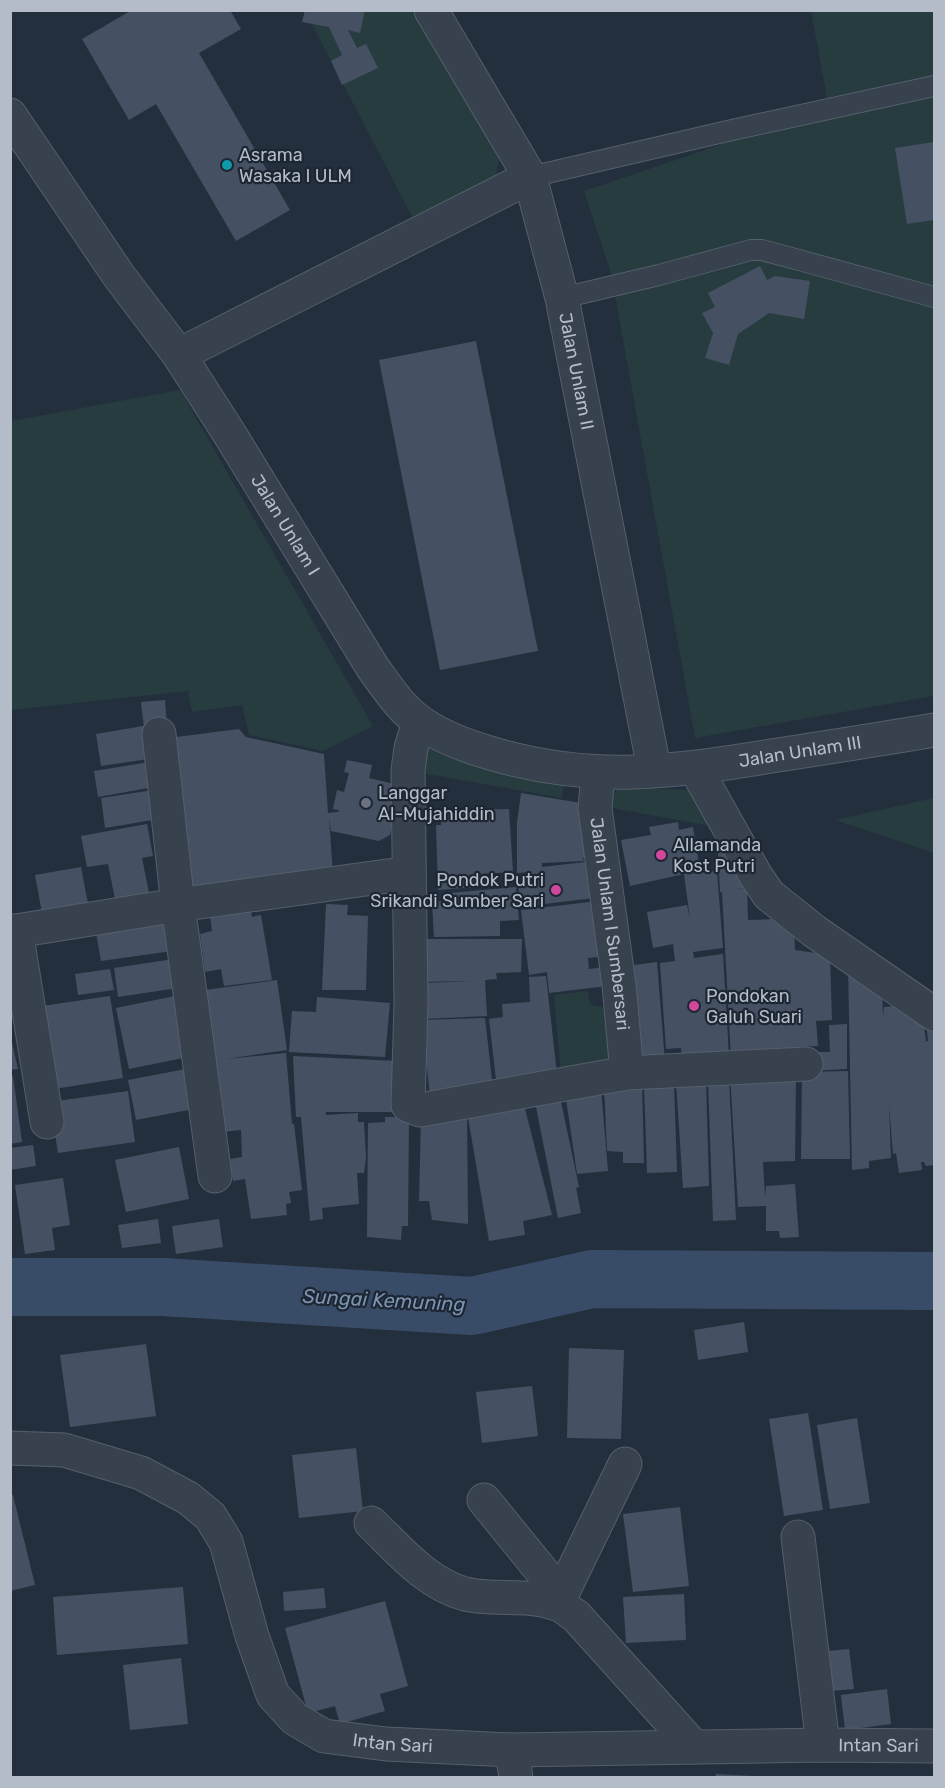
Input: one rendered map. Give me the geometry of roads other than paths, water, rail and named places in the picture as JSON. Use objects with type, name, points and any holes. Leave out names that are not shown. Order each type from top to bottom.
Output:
[{"type":"street","name":"Jalan Unlam II","points":[[431,10],[530,177],[562,298],[658,765]]},
{"type":"street","name":"Jalan Unlam I","points":[[10,115],[118,276],[179,356],[229,433],[373,668],[396,700],[419,722],[453,740],[505,758],[549,767],[598,773],[637,774],[658,765]]},
{"type":"street","points":[[179,356],[530,177]]},
{"type":"street","points":[[419,722],[411,748],[408,770],[411,1004],[408,1105],[420,1110],[627,1073],[806,1064]]},
{"type":"street","name":"Jalan Unlam III","points":[[658,765],[696,769],[934,730]]},
{"type":"street","points":[[159,734],[178,905],[215,1176]]},
{"type":"street","points":[[696,769],[769,895],[814,931],[934,1014]]},
{"type":"street","name":"Jalan Unlam I Sumbersari","points":[[598,773],[595,808],[619,986],[627,1073]]},
{"type":"street","points":[[47,1122],[13,931],[178,905],[410,873]]},
{"type":"street","name":"Intan Sari","points":[[10,1448],[63,1450],[141,1473],[188,1498],[210,1516],[226,1542],[252,1636],[273,1695],[295,1719],[324,1736],[514,1764],[694,1747],[934,1746]]},
{"type":"street","points":[[560,1600],[625,1464]]},
{"type":"street","points":[[484,1500],[560,1600],[694,1747]]},
{"type":"street","points":[[371,1523],[427,1577],[466,1594],[542,1601],[560,1600]]},
{"type":"street","points":[[798,1537],[823,1745]]},
{"type":"lane","points":[[530,177],[934,86]]},
{"type":"lane","points":[[562,298],[751,250],[762,250],[934,297]]},
{"type":"waterway","name":"Sungai Kemuning","points":[[10,1287],[163,1287],[472,1306],[592,1279],[934,1281]]},
{"type":"place","name":"Asrama Wasaka I ULM","points":[[227,165]]},
{"type":"place","name":"Langgar Al-Mujahiddin","points":[[366,803]]},
{"type":"place","name":"Allamanda Kost Putri","points":[[661,855]]},
{"type":"place","name":"Pondok Putri Srikandi Sumber Sari","points":[[556,890]]},
{"type":"place","name":"Pondokan Galuh Suari","points":[[694,1006]]}]
